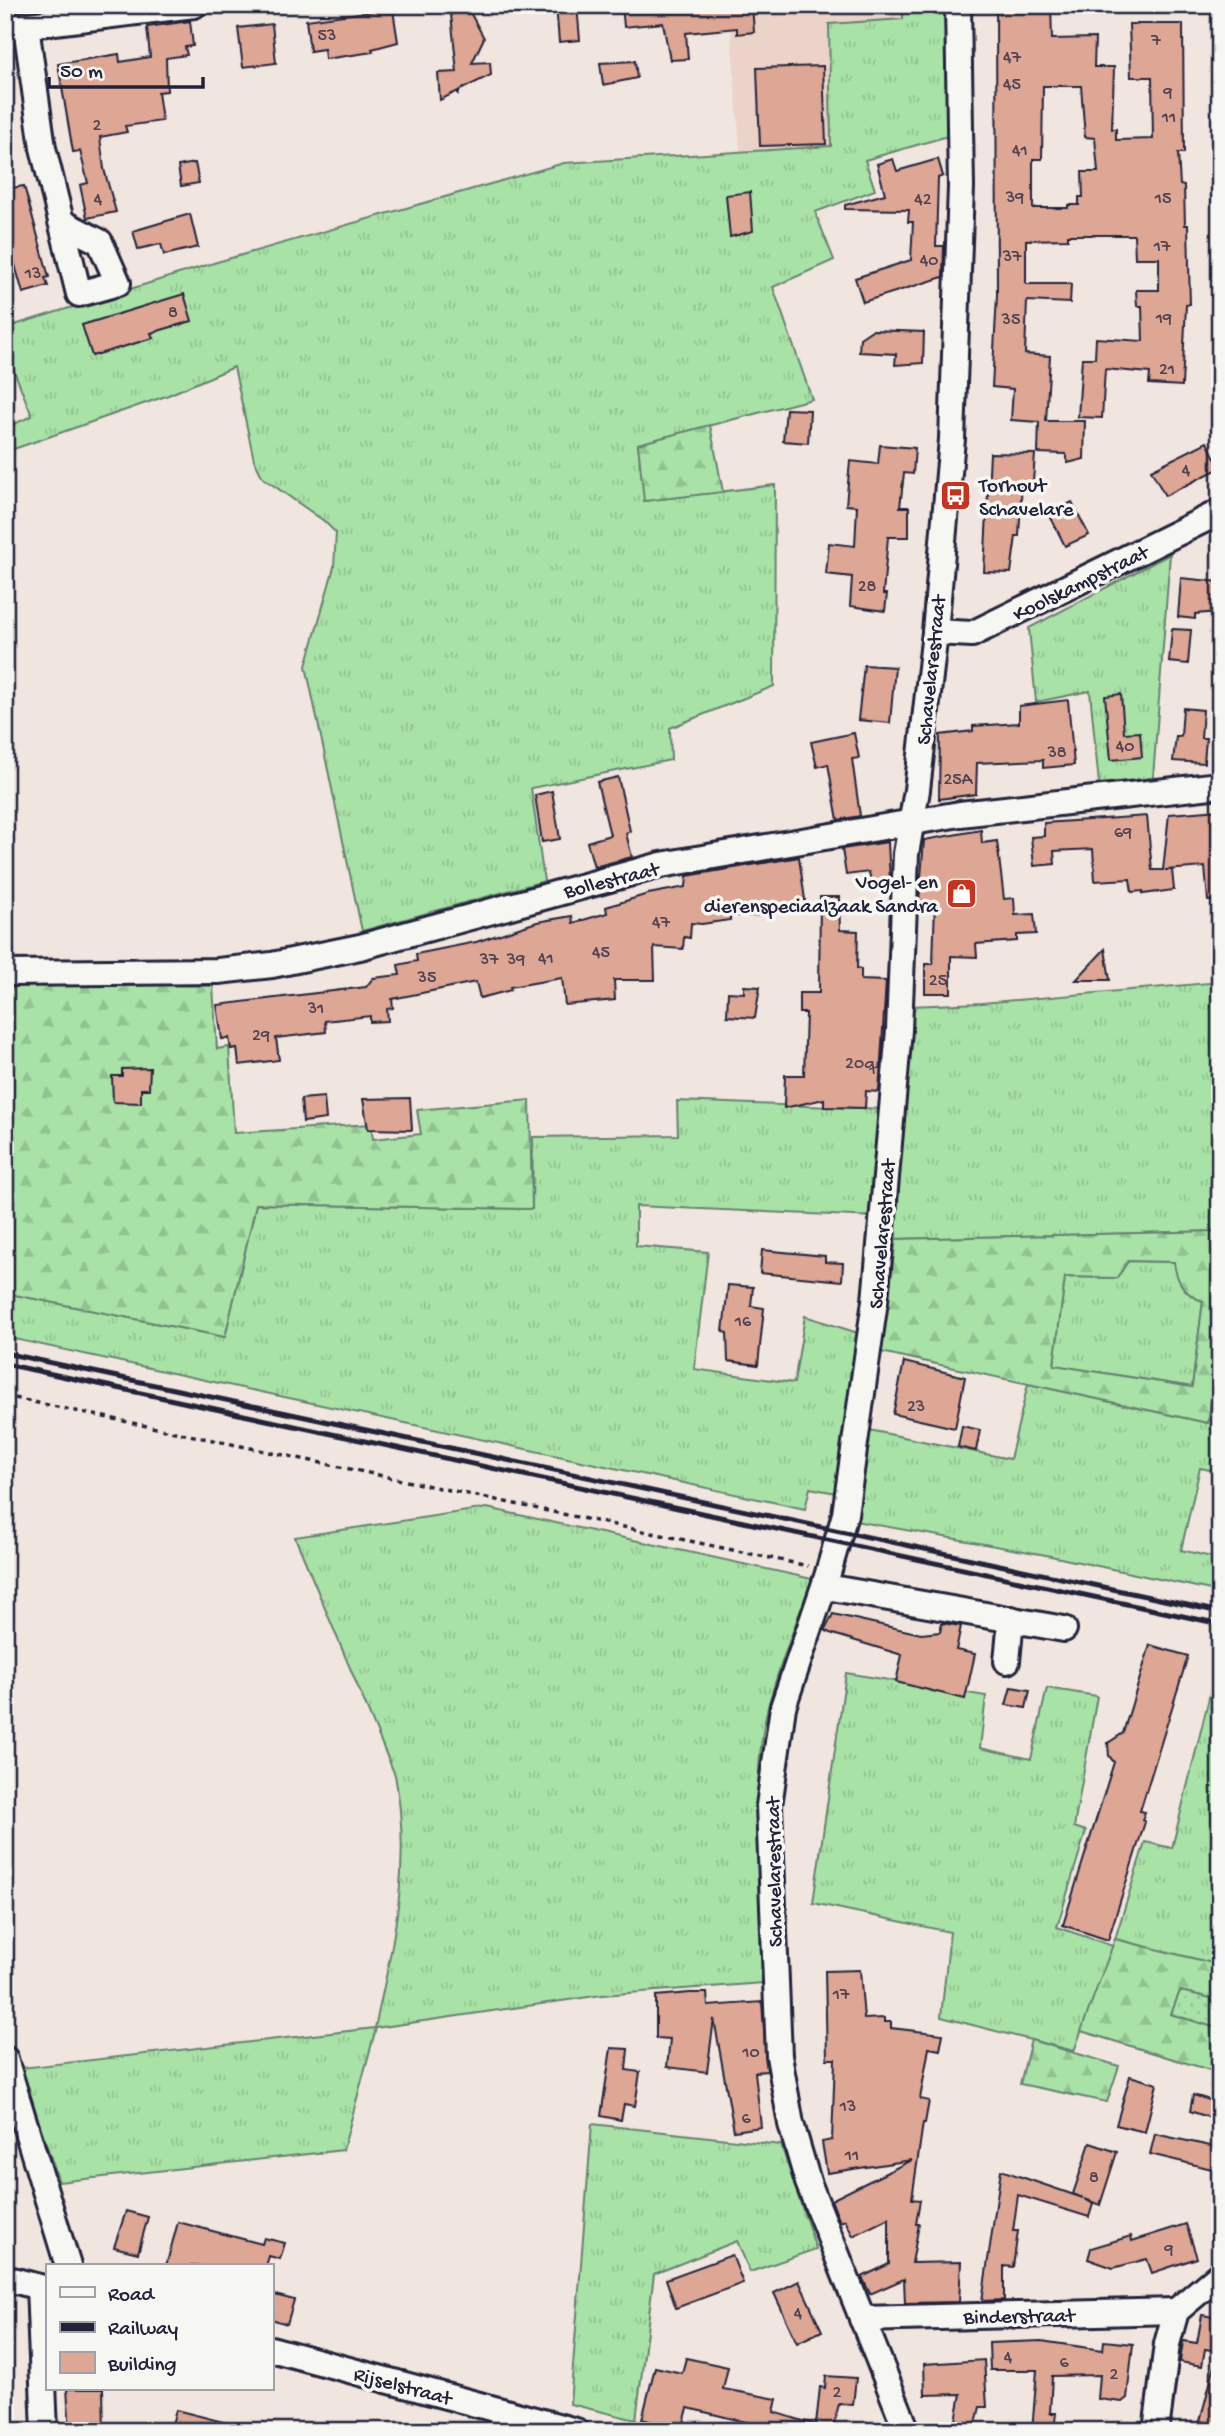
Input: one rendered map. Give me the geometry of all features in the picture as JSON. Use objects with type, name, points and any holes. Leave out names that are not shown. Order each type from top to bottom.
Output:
[{"type":"street","points":[[61,222],[16,27],[194,5]]},
{"type":"street","name":"Schavelarestraat","points":[[907,2431],[808,2182],[791,2124],[779,2042],[769,1806],[783,1707],[845,1514],[875,1301],[899,1030],[906,854],[935,632],[954,369],[961,187],[958,5]]},
{"type":"street","name":"Koolskampstraat","points":[[935,632],[972,634],[1220,512]]},
{"type":"street","name":"Bollestraat","points":[[5,972],[218,971],[272,965],[360,947],[661,865],[911,821],[1220,785]]},
{"type":"street","points":[[826,1580],[832,1588],[1064,1629]]},
{"type":"street","points":[[1007,1661],[1011,1619]]},
{"type":"street","points":[[5,2059],[67,2264]]},
{"type":"street","points":[[1156,2431],[1167,2344],[1176,2311],[1220,2274]]},
{"type":"street","points":[[5,2278],[43,2288],[45,2431]]},
{"type":"street","name":"Binderstraat","points":[[862,2319],[1176,2311]]},
{"type":"street","name":"Rijselstraat","points":[[273,2350],[576,2431]]},
{"type":"path","points":[[5,1396],[818,1568],[826,1580]]},
{"type":"shaded area","points":[[729,5],[903,5],[904,19],[829,24],[832,146],[740,151]]},
{"type":"green space","points":[[903,5],[946,5],[948,136],[865,160],[875,190],[815,212],[834,260],[773,287],[812,399],[638,444],[645,501],[775,485],[774,686],[670,728],[671,760],[531,788],[544,881],[362,931],[306,666],[334,567],[336,533],[324,521],[263,478],[254,460],[234,367],[166,396],[5,452],[5,428],[32,416],[5,348],[5,328],[217,262],[564,163],[831,146],[829,24],[903,19]]},
{"type":"green space","points":[[710,425],[723,492],[644,501],[638,444]]},
{"type":"green space","points":[[1170,554],[1153,778],[1099,784],[1090,691],[1036,702],[1029,628]]},
{"type":"green space","points":[[1220,982],[1220,1231],[896,1239],[910,1006],[982,1003]]},
{"type":"green space","points":[[5,984],[213,986],[217,1049],[229,1047],[234,1133],[371,1124],[373,1139],[421,1134],[417,1110],[530,1100],[532,1209],[256,1204],[225,1337],[5,1293]]},
{"type":"green space","points":[[677,1101],[884,1109],[875,1217],[636,1206],[636,1246],[708,1252],[694,1369],[794,1383],[805,1316],[861,1334],[836,1493],[810,1488],[805,1509],[5,1337],[5,1293],[225,1337],[256,1204],[532,1209],[533,1137],[678,1135]]},
{"type":"green space","points":[[1220,1231],[1220,1333],[1208,1423],[881,1352],[896,1239]],"holes":[[[1128,1261],[1174,1262],[1182,1286],[1203,1301],[1192,1387],[1054,1365],[1065,1277],[1117,1278]]]},
{"type":"green space","points":[[1128,1261],[1175,1262],[1183,1287],[1203,1301],[1192,1387],[1054,1365],[1065,1277],[1117,1278]]},
{"type":"green space","points":[[1220,1333],[1220,1472],[1200,1468],[1181,1550],[1220,1559],[1220,1592],[1046,1555],[855,1521],[869,1430],[1010,1459],[1028,1384],[1208,1423]]},
{"type":"green space","points":[[487,1508],[812,1579],[777,1677],[762,1742],[757,1810],[763,1983],[602,1995],[376,2028],[343,2150],[59,2182],[21,2068],[375,2028],[389,1964],[401,1871],[402,1839],[395,1775],[295,1537]]},
{"type":"green space","points":[[1220,1653],[1220,1965],[1115,1939],[1145,1842],[1172,1848]]},
{"type":"green space","points":[[846,1673],[986,1696],[980,1748],[1031,1759],[1047,1688],[1097,1696],[1074,1827],[1086,1831],[1057,1927],[1113,1946],[1074,2051],[941,2017],[950,1932],[813,1903]]},
{"type":"green space","points":[[1115,1939],[1220,1965],[1220,2000],[1180,1991],[1171,2014],[1220,2029],[1220,2089],[1210,2086],[1213,2071],[1081,2031]]},
{"type":"green space","points":[[1180,1991],[1220,2000],[1220,2029],[1171,2014]]},
{"type":"green space","points":[[1031,2040],[1119,2066],[1107,2102],[1020,2084]]},
{"type":"green space","points":[[592,2124],[781,2145],[816,2249],[750,2272],[737,2241],[654,2274],[636,2420],[570,2404]]},
{"type":"building","points":[[450,5],[466,5],[484,38],[472,63],[490,62],[491,75],[460,90],[458,95],[458,91],[440,100],[438,73],[457,72]]},
{"type":"building","points":[[556,5],[577,5],[580,40],[559,42]]},
{"type":"building","points":[[622,5],[752,5],[754,32],[737,34],[737,28],[686,33],[688,59],[670,60],[663,23],[624,27]]},
{"type":"building","points":[[996,5],[1051,5],[1052,39],[1095,38],[1094,67],[1114,67],[1112,129],[1116,129],[1116,140],[1153,139],[1152,77],[1131,77],[1129,24],[1183,24],[1184,153],[1178,153],[1180,185],[1184,186],[1185,225],[1188,225],[1190,304],[1186,305],[1182,386],[1149,384],[1150,373],[1105,369],[1102,418],[1078,417],[1082,358],[1095,358],[1096,338],[1143,341],[1142,306],[1137,306],[1136,290],[1159,290],[1159,258],[1135,258],[1134,235],[1068,235],[1068,239],[1026,240],[1026,284],[1071,284],[1070,303],[1027,301],[1025,354],[1050,356],[1046,421],[1085,421],[1084,459],[1068,463],[1066,454],[1038,453],[1039,422],[1011,420],[1013,389],[992,387],[997,295]],"holes":[[[1043,86],[1081,86],[1085,137],[1095,138],[1098,172],[1082,172],[1083,197],[1079,197],[1079,205],[1068,205],[1068,208],[1033,208],[1033,159],[1042,159]]]},
{"type":"building","points":[[393,10],[398,42],[372,49],[373,52],[325,59],[324,49],[310,51],[306,20]]},
{"type":"building","points":[[190,21],[193,46],[185,47],[187,55],[166,58],[167,91],[158,92],[162,121],[125,126],[127,132],[100,137],[104,169],[116,212],[87,218],[80,185],[88,183],[80,151],[73,152],[58,64],[119,54],[120,62],[150,57],[147,27]]},
{"type":"building","points":[[272,24],[276,63],[243,67],[238,28]]},
{"type":"building","points":[[635,61],[637,78],[603,85],[600,63]]},
{"type":"building","points":[[823,66],[826,144],[760,146],[757,68]]},
{"type":"building","points":[[893,159],[897,171],[938,159],[943,176],[938,178],[936,246],[944,246],[943,277],[863,302],[855,278],[911,260],[913,222],[908,222],[909,210],[845,209],[845,205],[885,194],[877,164]]},
{"type":"building","points":[[195,163],[199,183],[181,186],[178,166]]},
{"type":"building","points":[[24,186],[49,277],[45,278],[48,286],[23,293],[5,230],[5,189]]},
{"type":"building","points":[[750,192],[753,231],[730,237],[726,195]]},
{"type":"building","points":[[190,214],[198,247],[164,255],[161,244],[138,249],[133,231]]},
{"type":"building","points":[[184,294],[192,321],[151,333],[153,338],[92,356],[82,325]]},
{"type":"building","points":[[872,330],[924,332],[923,363],[895,365],[896,354],[859,352],[860,338]]},
{"type":"building","points":[[786,409],[810,410],[808,443],[783,441]]},
{"type":"building","points":[[1207,442],[1220,468],[1165,496],[1151,470]]},
{"type":"building","points":[[880,445],[915,448],[913,474],[904,473],[900,507],[909,507],[909,537],[888,537],[883,594],[887,594],[885,611],[850,606],[852,577],[826,574],[829,543],[855,546],[857,506],[846,505],[850,461],[878,464]]},
{"type":"building","points":[[990,453],[1035,454],[1033,482],[1022,482],[1019,536],[1016,536],[1011,573],[984,572]]},
{"type":"building","points":[[1072,502],[1089,535],[1065,546],[1049,514]]},
{"type":"building","points":[[1181,578],[1220,582],[1220,612],[1195,614],[1195,619],[1178,617]]},
{"type":"building","points":[[1172,629],[1191,630],[1188,664],[1169,662]]},
{"type":"building","points":[[864,665],[895,667],[890,723],[858,720]]},
{"type":"building","points":[[1121,694],[1124,733],[1140,732],[1142,757],[1111,760],[1105,696]]},
{"type":"building","points":[[1068,700],[1074,765],[1043,768],[1043,760],[977,763],[976,794],[939,799],[940,735],[973,731],[973,726],[1019,723],[1019,706]]},
{"type":"building","points":[[1183,708],[1203,710],[1201,738],[1206,738],[1204,763],[1173,761],[1176,736],[1181,736]]},
{"type":"building","points":[[854,733],[859,758],[852,759],[860,816],[838,820],[828,764],[817,767],[811,742]]},
{"type":"building","points":[[618,777],[630,831],[626,833],[632,857],[594,867],[587,842],[610,835],[597,782]]},
{"type":"building","points":[[552,791],[560,839],[542,842],[535,795]]},
{"type":"building","points":[[1220,810],[1220,900],[1208,901],[1205,867],[1165,870],[1172,870],[1174,890],[1143,894],[1143,891],[1132,892],[1130,879],[1095,881],[1093,849],[1054,851],[1055,864],[1034,866],[1031,837],[1044,836],[1044,823],[1147,816],[1152,870],[1163,870],[1169,814]]},
{"type":"building","points":[[981,830],[982,843],[997,841],[1004,899],[1014,898],[1015,915],[1034,914],[1036,934],[1017,935],[1017,941],[976,944],[977,957],[951,956],[951,993],[925,993],[925,964],[933,964],[935,902],[919,901],[924,840]]},
{"type":"building","points":[[888,842],[890,882],[871,881],[869,872],[846,875],[842,849]]},
{"type":"building","points":[[799,857],[806,907],[754,916],[730,916],[730,920],[702,924],[691,923],[690,938],[684,937],[683,949],[654,947],[655,980],[614,980],[615,1000],[565,1005],[562,978],[510,987],[511,990],[480,998],[476,982],[392,999],[393,1008],[387,1009],[388,1021],[370,1022],[370,1016],[325,1021],[326,1032],[276,1038],[279,1060],[239,1065],[237,1048],[231,1049],[229,1038],[222,1039],[217,1005],[366,987],[373,978],[400,975],[398,965],[417,961],[416,954],[476,942],[537,922],[572,916],[573,923],[607,913],[606,907],[648,894],[686,887],[687,876]]},
{"type":"building","points":[[820,897],[839,897],[840,930],[858,931],[857,968],[861,969],[861,980],[886,981],[879,1092],[866,1091],[865,1108],[824,1107],[824,1099],[784,1108],[785,1075],[804,1075],[806,1013],[799,1013],[799,993],[819,993]]},
{"type":"building","points":[[1105,949],[1110,980],[1076,980]]},
{"type":"building","points":[[744,986],[760,987],[755,1018],[727,1016],[728,992],[744,993]]},
{"type":"building","points":[[150,1068],[149,1089],[141,1089],[141,1103],[113,1102],[112,1076],[122,1076],[122,1069]]},
{"type":"building","points":[[324,1097],[326,1119],[303,1122],[301,1099]]},
{"type":"building","points":[[410,1098],[412,1130],[368,1129],[363,1099]]},
{"type":"building","points":[[762,1250],[825,1256],[825,1262],[843,1263],[842,1281],[760,1273]]},
{"type":"building","points":[[728,1285],[753,1287],[751,1306],[764,1308],[758,1365],[728,1361],[727,1333],[723,1332]]},
{"type":"building","points":[[904,1362],[965,1377],[955,1428],[893,1414]]},
{"type":"building","points":[[962,1426],[980,1430],[976,1451],[958,1447]]},
{"type":"building","points":[[833,1614],[921,1634],[940,1632],[942,1623],[961,1626],[956,1650],[975,1654],[965,1699],[896,1682],[902,1655],[830,1633],[825,1630]]},
{"type":"building","points":[[1150,1645],[1188,1656],[1140,1811],[1145,1812],[1142,1820],[1145,1822],[1108,1940],[1063,1925],[1114,1762],[1109,1756],[1108,1743],[1123,1733]]},
{"type":"building","points":[[1011,1687],[1030,1690],[1026,1708],[1006,1705]]},
{"type":"building","points":[[860,1970],[864,2019],[884,2018],[884,2022],[891,2022],[891,2028],[943,2034],[940,2050],[929,2048],[920,2099],[929,2101],[923,2123],[912,2199],[920,2200],[912,2263],[961,2262],[959,2302],[905,2303],[904,2279],[870,2294],[862,2277],[889,2264],[889,2218],[853,2236],[845,2220],[840,2222],[831,2200],[912,2160],[827,2173],[822,2142],[832,2140],[835,2059],[827,2059],[825,1971]]},
{"type":"building","points":[[707,1993],[708,2006],[762,2002],[767,2071],[755,2072],[761,2127],[734,2131],[714,2019],[707,2072],[667,2067],[670,2039],[656,2038],[656,1996]]},
{"type":"building","points":[[611,2048],[628,2049],[626,2070],[640,2072],[635,2106],[624,2104],[621,2120],[601,2116]]},
{"type":"building","points":[[1130,2076],[1157,2084],[1145,2132],[1116,2125]]},
{"type":"building","points":[[1193,2095],[1220,2103],[1220,2121],[1190,2111]]},
{"type":"building","points":[[1155,2134],[1220,2148],[1220,2171],[1150,2154]]},
{"type":"building","points":[[1090,2143],[1117,2152],[1100,2205],[1085,2199],[1093,2204],[1089,2217],[1018,2195],[1013,2231],[1018,2231],[1013,2267],[1004,2266],[1004,2300],[982,2301],[1001,2170],[1083,2198],[1073,2194]]},
{"type":"building","points":[[126,2211],[148,2217],[138,2253],[114,2247]]},
{"type":"building","points":[[178,2222],[262,2244],[264,2238],[285,2243],[280,2259],[269,2256],[267,2264],[167,2264]]},
{"type":"building","points":[[1186,2224],[1197,2258],[1152,2273],[1147,2259],[1113,2268],[1088,2259],[1091,2248],[1131,2236],[1132,2241]]},
{"type":"building","points":[[732,2255],[743,2283],[676,2308],[666,2279]]},
{"type":"building","points":[[799,2281],[822,2331],[797,2343],[774,2293]]},
{"type":"building","points":[[273,2295],[294,2300],[287,2324],[273,2320]]},
{"type":"building","points":[[1202,2315],[1220,2318],[1217,2351],[1205,2349],[1202,2366],[1180,2362],[1183,2341],[1197,2343]]},
{"type":"building","points":[[1041,2341],[1103,2350],[1104,2341],[1133,2344],[1127,2398],[1122,2402],[1098,2399],[1100,2375],[1052,2376],[1050,2413],[1056,2413],[1054,2431],[1032,2431],[1037,2370],[990,2370],[989,2343]]},
{"type":"building","points":[[686,2358],[728,2367],[723,2389],[777,2399],[774,2412],[816,2425],[820,2387],[825,2388],[826,2376],[856,2378],[853,2405],[839,2404],[832,2431],[756,2431],[758,2425],[688,2408],[682,2430],[642,2419],[655,2367],[682,2373]]},
{"type":"building","points":[[984,2360],[987,2407],[980,2407],[974,2431],[954,2431],[961,2394],[925,2395],[924,2364]]},
{"type":"building","points":[[1214,2368],[1220,2369],[1220,2426],[1200,2421]]},
{"type":"building","points":[[67,2390],[103,2390],[104,2431],[70,2431]]},
{"type":"building","points":[[176,2410],[235,2425],[234,2431],[170,2431]]},
{"type":"railway","points":[[5,1353],[1220,1612]]},
{"type":"railway","points":[[5,1364],[1220,1624]]},
{"type":"place","name":"Torhout Schavelare","points":[[956,496]]},
{"type":"place","name":"Vogel- en dierenspeciaalzaak Sandra","points":[[961,893]]}]
